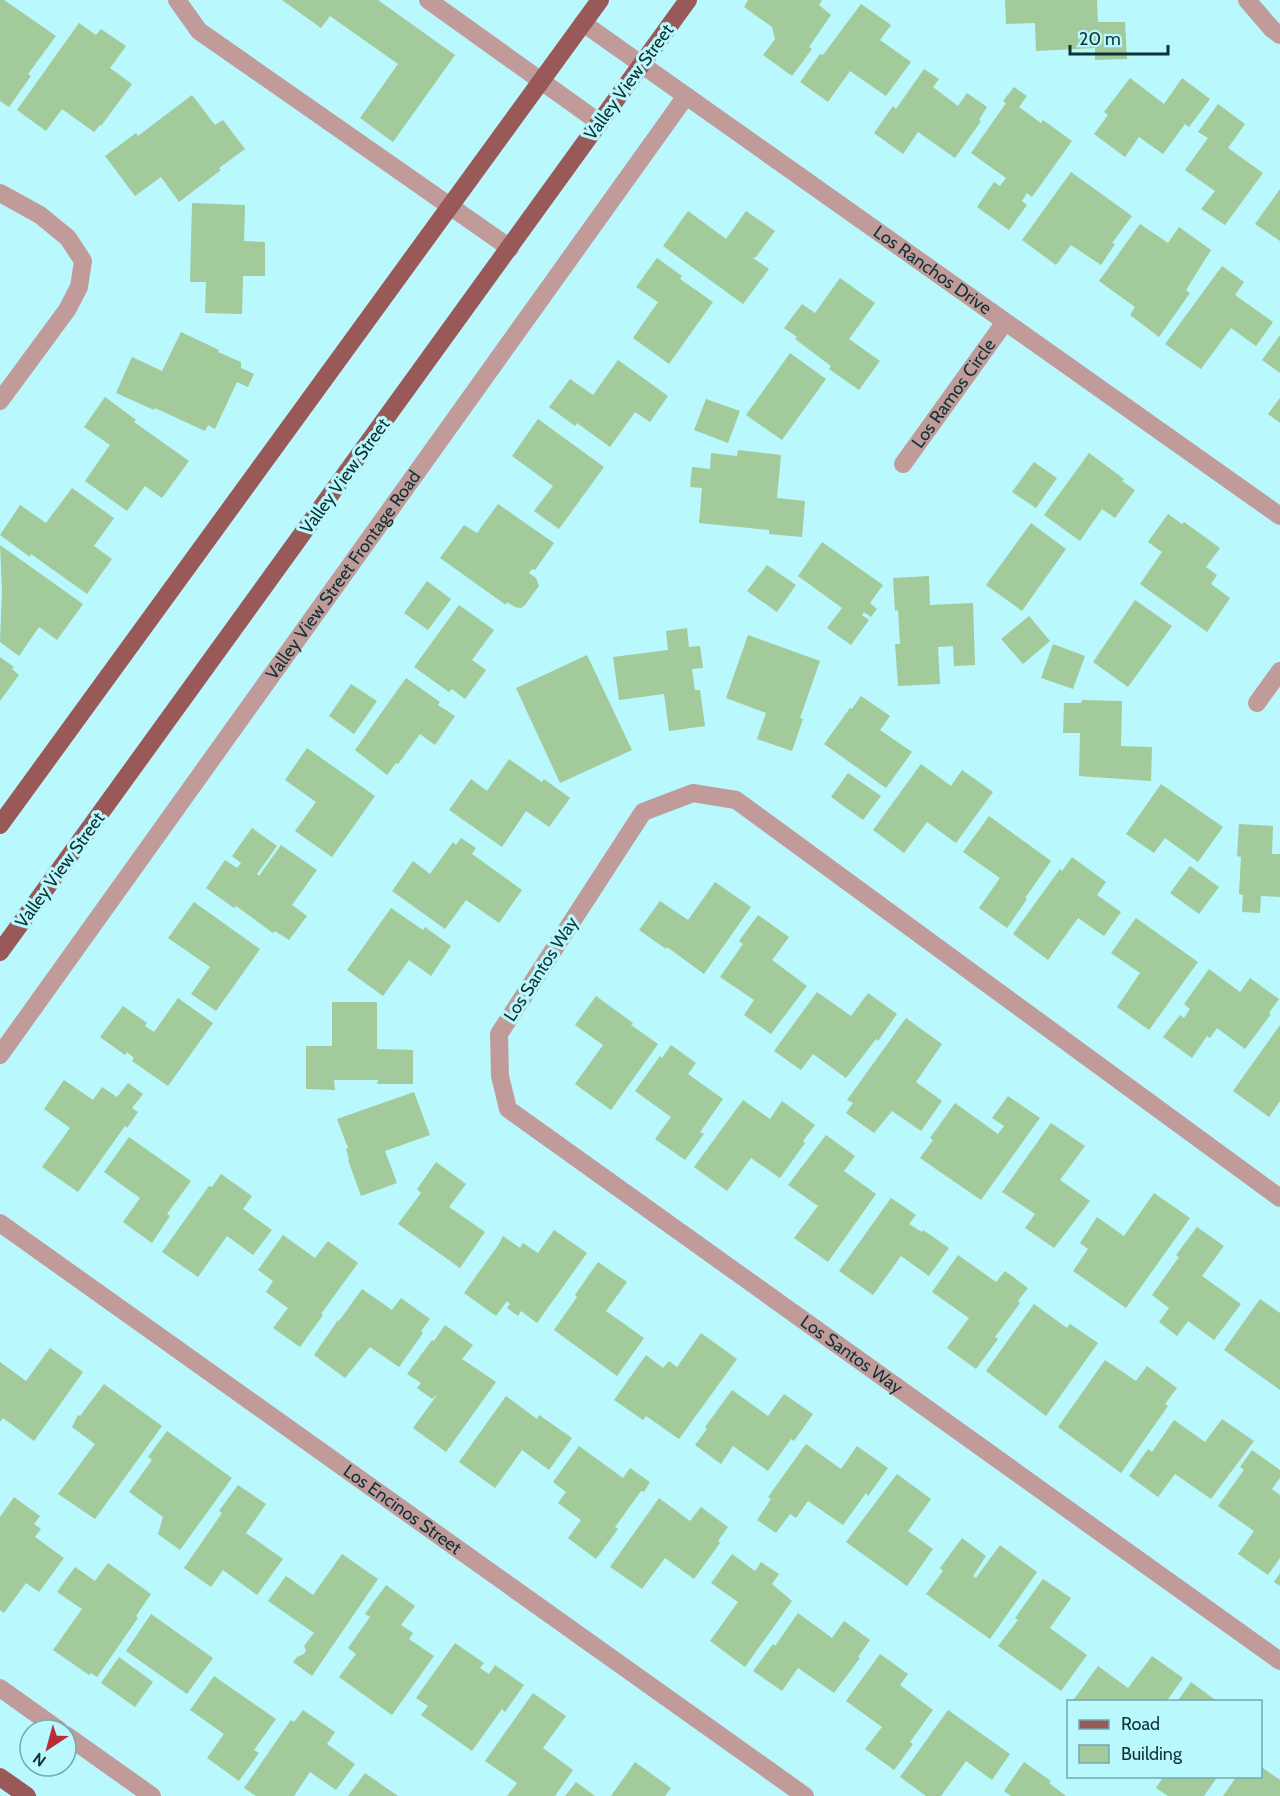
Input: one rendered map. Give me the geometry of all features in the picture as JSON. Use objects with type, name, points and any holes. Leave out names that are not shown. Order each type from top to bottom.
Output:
[{"type":"main road","points":[[0,825],[600,0]]},
{"type":"main road","name":"Valley View Street","points":[[0,952],[688,0]]},
{"type":"main road","points":[[0,1777],[27,1796]]},
{"type":"street","points":[[177,0],[199,31],[510,248]]},
{"type":"street","points":[[428,0],[600,123]]},
{"type":"street","points":[[1247,0],[1280,35]]},
{"type":"street","name":"Los Ranchos Drive","points":[[583,23],[1280,516]]},
{"type":"street","name":"Valley View Street Frontage Road","points":[[0,1055],[686,96]]},
{"type":"street","points":[[0,193],[40,215],[68,238],[83,261],[79,287],[67,310],[0,401]]},
{"type":"street","name":"Los Ramos Circle","points":[[903,464],[1005,322]]},
{"type":"street","points":[[1257,703],[1280,671]]},
{"type":"street","name":"Los Santos Way","points":[[1280,1198],[736,800],[693,793],[644,812],[500,1034],[500,1076],[508,1109],[1280,1661]]},
{"type":"street","name":"Los Encinos Street","points":[[0,1223],[805,1796]]},
{"type":"street","points":[[0,1688],[42,1718]]},
{"type":"street","points":[[78,1744],[152,1796]]},
{"type":"building","points":[[0,0],[4,0],[56,36],[28,74],[31,76],[9,107],[0,101]]},
{"type":"building","points":[[282,0],[378,0],[455,55],[393,142],[360,118],[398,64],[330,16],[321,28]]},
{"type":"building","points":[[748,0],[822,0],[819,5],[831,15],[809,47],[812,49],[792,76],[763,55],[775,39],[772,27],[744,7]]},
{"type":"building","points":[[1005,0],[1097,0],[1098,22],[1125,22],[1127,59],[1095,60],[1095,48],[1036,51],[1035,23],[1006,24]]},
{"type":"building","points":[[861,4],[891,25],[880,40],[911,62],[886,96],[850,71],[828,102],[800,82]]},
{"type":"building","points":[[79,23],[96,35],[101,29],[126,46],[110,68],[132,84],[94,132],[62,109],[46,131],[17,110]]},
{"type":"building","points":[[924,69],[939,79],[933,87],[958,106],[967,93],[987,107],[979,120],[981,121],[955,158],[918,132],[903,154],[874,133],[893,106],[896,109]]},
{"type":"building","points":[[1130,78],[1164,104],[1182,78],[1210,99],[1189,127],[1185,124],[1163,154],[1139,137],[1125,157],[1094,134],[1108,115],[1104,112]]},
{"type":"building","points":[[1014,87],[1027,96],[1019,107],[1041,123],[1043,120],[1072,141],[1032,197],[1027,193],[1022,201],[1027,205],[1009,230],[977,207],[994,182],[1000,186],[1006,178],[971,153],[1006,103],[1003,101]]},
{"type":"building","points":[[192,95],[215,125],[223,120],[245,149],[179,202],[161,177],[135,196],[105,156],[136,133],[138,136]]},
{"type":"building","points":[[1218,104],[1245,124],[1228,148],[1263,173],[1225,225],[1201,209],[1215,191],[1185,170],[1208,138],[1198,132]]},
{"type":"building","points":[[1071,172],[1132,216],[1112,243],[1115,244],[1101,265],[1071,245],[1056,265],[1022,240]]},
{"type":"building","points":[[1280,189],[1280,241],[1255,224]]},
{"type":"building","points":[[192,203],[245,205],[244,241],[265,242],[265,276],[243,276],[242,314],[205,313],[206,282],[190,282]]},
{"type":"building","points":[[688,211],[726,239],[746,211],[775,231],[753,258],[769,269],[743,304],[663,246]]},
{"type":"building","points":[[1140,224],[1168,243],[1179,227],[1211,250],[1186,290],[1190,293],[1159,337],[1130,315],[1135,307],[1099,281]]},
{"type":"building","points":[[657,258],[682,276],[680,279],[713,302],[669,364],[633,338],[658,302],[636,287]]},
{"type":"building","points":[[1222,266],[1244,282],[1235,295],[1273,322],[1256,346],[1231,328],[1201,369],[1165,344]]},
{"type":"building","points":[[840,278],[875,303],[849,339],[880,361],[859,390],[829,369],[831,366],[784,328],[802,304],[815,313]]},
{"type":"building","points":[[181,332],[241,362],[241,368],[254,374],[248,387],[237,382],[215,429],[208,425],[205,431],[116,393],[132,357],[162,371]]},
{"type":"building","points":[[1280,335],[1280,373],[1262,360]]},
{"type":"building","points":[[790,353],[826,379],[782,440],[746,415]]},
{"type":"building","points":[[618,360],[668,396],[650,422],[635,412],[610,447],[577,423],[575,426],[549,407],[570,379],[593,395]]},
{"type":"building","points":[[105,397],[136,420],[134,422],[189,461],[162,498],[145,486],[127,511],[85,481],[110,445],[84,427]]},
{"type":"building","points":[[1280,398],[1280,423],[1268,414]]},
{"type":"building","points":[[706,399],[740,411],[728,443],[694,430]]},
{"type":"building","points":[[538,419],[604,467],[559,529],[534,511],[553,486],[512,456]]},
{"type":"building","points":[[738,450],[781,455],[777,498],[805,501],[802,537],[769,534],[769,530],[699,523],[702,488],[690,487],[692,467],[710,469],[711,453],[737,456]]},
{"type":"building","points":[[1089,453],[1135,490],[1115,518],[1102,509],[1080,541],[1044,515]]},
{"type":"building","points":[[1034,462],[1057,478],[1036,508],[1012,492]]},
{"type":"building","points":[[72,488],[114,518],[94,546],[112,559],[87,594],[0,535],[20,505],[46,523]]},
{"type":"building","points":[[498,504],[554,543],[535,570],[532,569],[529,573],[536,578],[539,586],[521,608],[507,602],[506,605],[440,558],[464,525],[477,533]]},
{"type":"building","points":[[1168,514],[1182,524],[1184,522],[1220,548],[1206,567],[1217,575],[1211,584],[1230,598],[1207,632],[1140,584],[1162,552],[1148,542]]},
{"type":"building","points":[[1031,523],[1066,549],[1022,611],[986,585]]},
{"type":"building","points":[[822,542],[883,585],[870,603],[877,609],[871,617],[864,612],[862,615],[869,620],[851,645],[827,628],[842,608],[798,576]]},
{"type":"building","points":[[0,545],[83,604],[57,640],[39,627],[19,656],[0,642],[2,591]]},
{"type":"building","points":[[767,565],[796,585],[777,612],[747,591]]},
{"type":"building","points":[[929,576],[930,605],[973,603],[975,665],[954,666],[953,646],[938,647],[940,684],[898,686],[895,644],[900,644],[893,578]]},
{"type":"building","points":[[427,581],[451,599],[428,630],[404,613]]},
{"type":"building","points":[[1135,600],[1172,626],[1128,687],[1093,662]]},
{"type":"building","points":[[459,605],[494,630],[472,660],[486,670],[465,699],[452,689],[449,692],[414,667]]},
{"type":"building","points":[[1029,616],[1050,641],[1023,664],[1001,639]]},
{"type":"building","points":[[687,628],[689,647],[700,646],[703,668],[692,669],[695,690],[700,690],[705,726],[669,731],[664,694],[619,700],[613,657],[668,650],[666,631]]},
{"type":"building","points":[[748,635],[820,661],[800,718],[803,719],[792,751],[757,739],[766,713],[726,698]]},
{"type":"building","points":[[1053,644],[1085,656],[1073,689],[1041,678]]},
{"type":"building","points":[[587,655],[632,750],[560,783],[516,688]]},
{"type":"building","points":[[0,657],[14,667],[12,669],[19,675],[0,701]]},
{"type":"building","points":[[406,678],[440,702],[438,705],[455,716],[435,745],[420,734],[387,775],[355,750]]},
{"type":"building","points":[[351,684],[377,701],[354,734],[329,716]]},
{"type":"building","points":[[861,696],[890,716],[880,730],[912,752],[886,788],[824,744]]},
{"type":"building","points":[[1082,700],[1122,701],[1121,746],[1152,747],[1151,781],[1079,776],[1080,733],[1063,733],[1064,703],[1081,703]]},
{"type":"building","points":[[307,748],[375,796],[332,857],[295,831],[316,802],[285,780]]},
{"type":"building","points":[[509,759],[542,782],[544,779],[570,798],[549,827],[526,811],[502,847],[449,810],[471,779],[487,791]]},
{"type":"building","points":[[921,764],[951,786],[962,770],[993,792],[956,843],[927,822],[904,853],[873,830]]},
{"type":"building","points":[[848,773],[881,796],[863,820],[831,797]]},
{"type":"building","points":[[1161,784],[1223,827],[1198,862],[1165,838],[1154,853],[1126,834]]},
{"type":"building","points":[[989,816],[1051,861],[1007,928],[979,908],[1000,878],[963,852]]},
{"type":"building","points":[[1239,824],[1273,826],[1272,854],[1280,854],[1280,897],[1261,896],[1260,913],[1242,912],[1243,895],[1239,894],[1241,857],[1237,856]]},
{"type":"building","points":[[252,828],[277,846],[257,874],[259,876],[281,845],[317,870],[292,905],[307,916],[289,940],[275,931],[273,933],[206,888],[225,860],[237,868],[241,863],[232,856]]},
{"type":"building","points":[[461,838],[476,848],[472,854],[522,890],[499,923],[466,900],[445,929],[392,891],[413,861],[430,874],[453,842],[456,845]]},
{"type":"building","points":[[1072,857],[1106,882],[1097,895],[1121,912],[1104,936],[1078,918],[1048,960],[1013,934],[1060,869],[1062,871]]},
{"type":"building","points":[[1190,866],[1219,887],[1199,914],[1170,893]]},
{"type":"building","points":[[715,882],[751,907],[704,974],[639,930],[660,901],[688,920]]},
{"type":"building","points":[[194,902],[260,949],[216,1011],[191,994],[210,967],[168,938]]},
{"type":"building","points":[[391,908],[423,930],[425,927],[451,946],[431,976],[409,960],[383,996],[347,970]]},
{"type":"building","points":[[758,915],[789,937],[772,960],[807,986],[771,1034],[744,1015],[754,1000],[720,977],[743,944],[739,941]]},
{"type":"building","points":[[1136,918],[1198,962],[1149,1030],[1117,1007],[1140,973],[1111,953]]},
{"type":"building","points":[[1209,969],[1240,992],[1250,978],[1279,999],[1269,1013],[1271,1014],[1245,1049],[1217,1028],[1210,1038],[1207,1036],[1192,1058],[1163,1037],[1180,1015],[1184,1018],[1190,1009],[1184,1004]]},
{"type":"building","points":[[817,992],[851,1016],[868,993],[897,1014],[878,1041],[876,1039],[846,1078],[813,1054],[801,1070],[774,1051]]},
{"type":"building","points":[[596,996],[658,1044],[611,1110],[575,1084],[603,1045],[575,1025]]},
{"type":"building","points":[[178,998],[213,1023],[168,1086],[132,1061],[134,1058],[127,1052],[125,1055],[100,1037],[123,1006],[147,1023],[145,1026],[154,1032]]},
{"type":"building","points":[[332,1002],[377,1002],[377,1049],[413,1050],[413,1084],[377,1084],[378,1080],[334,1080],[335,1090],[306,1089],[306,1046],[332,1046]]},
{"type":"building","points":[[906,1018],[942,1044],[916,1082],[942,1101],[921,1131],[892,1111],[874,1133],[846,1113],[853,1103],[847,1100]]},
{"type":"building","points":[[1280,1025],[1280,1101],[1269,1117],[1233,1091]]},
{"type":"building","points":[[671,1045],[696,1063],[688,1074],[723,1099],[700,1132],[704,1134],[685,1160],[655,1139],[671,1117],[635,1091],[660,1056],[662,1058]]},
{"type":"building","points":[[64,1080],[93,1100],[102,1087],[117,1097],[128,1083],[143,1094],[132,1108],[138,1112],[127,1128],[125,1126],[78,1192],[42,1167],[70,1128],[44,1109]]},
{"type":"building","points":[[414,1092],[430,1135],[385,1151],[397,1183],[361,1196],[348,1160],[346,1149],[348,1148],[337,1119]]},
{"type":"building","points":[[1008,1096],[1040,1118],[981,1200],[920,1158],[933,1140],[930,1138],[955,1103],[998,1134],[1004,1126],[992,1118]]},
{"type":"building","points":[[743,1100],[770,1119],[782,1101],[815,1125],[780,1178],[751,1158],[727,1191],[694,1167]]},
{"type":"building","points":[[1051,1123],[1085,1146],[1060,1180],[1090,1201],[1054,1248],[1025,1228],[1035,1214],[1002,1192]]},
{"type":"building","points":[[826,1135],[855,1156],[844,1171],[876,1194],[828,1262],[794,1238],[818,1206],[788,1185]]},
{"type":"building","points":[[129,1137],[191,1181],[167,1214],[170,1216],[152,1243],[123,1222],[140,1198],[104,1172]]},
{"type":"building","points":[[436,1162],[466,1184],[449,1207],[485,1232],[460,1268],[398,1224],[421,1193],[417,1189]]},
{"type":"building","points":[[221,1174],[252,1196],[243,1209],[272,1230],[253,1255],[227,1236],[198,1277],[162,1252],[209,1186],[212,1187]]},
{"type":"building","points":[[1154,1193],[1190,1218],[1126,1308],[1073,1271],[1088,1249],[1080,1243],[1097,1217],[1124,1236]]},
{"type":"building","points":[[891,1198],[916,1215],[909,1224],[922,1232],[923,1230],[949,1248],[929,1276],[901,1256],[873,1295],[839,1271]]},
{"type":"building","points":[[1197,1227],[1224,1246],[1202,1276],[1241,1304],[1214,1340],[1188,1321],[1177,1336],[1159,1322],[1169,1308],[1152,1295],[1179,1257],[1176,1255]]},
{"type":"building","points":[[554,1230],[587,1253],[537,1323],[521,1311],[518,1316],[507,1308],[510,1304],[507,1301],[496,1316],[464,1293],[503,1236],[520,1248],[523,1243],[538,1253]]},
{"type":"building","points":[[283,1235],[315,1258],[328,1241],[358,1263],[300,1347],[273,1328],[288,1308],[266,1292],[273,1281],[258,1270]]},
{"type":"building","points":[[958,1255],[996,1282],[1005,1271],[1028,1288],[995,1337],[998,1339],[976,1369],[947,1348],[969,1318],[932,1292]]},
{"type":"building","points":[[598,1262],[627,1282],[606,1311],[644,1338],[617,1376],[554,1330]]},
{"type":"building","points":[[362,1289],[392,1310],[401,1298],[430,1319],[399,1367],[370,1347],[345,1378],[314,1355]]},
{"type":"building","points":[[1260,1299],[1280,1313],[1280,1390],[1224,1350]]},
{"type":"building","points":[[1034,1304],[1067,1328],[1070,1324],[1098,1343],[1046,1416],[986,1371]]},
{"type":"building","points":[[445,1325],[473,1345],[462,1359],[496,1382],[446,1452],[413,1428],[437,1395],[432,1399],[417,1388],[421,1383],[407,1374]]},
{"type":"building","points":[[701,1333],[737,1359],[679,1439],[646,1416],[643,1420],[614,1400],[646,1355],[663,1368],[669,1361],[677,1367]]},
{"type":"building","points":[[50,1348],[83,1372],[34,1441],[3,1418],[0,1422],[0,1362],[26,1381]]},
{"type":"building","points":[[1105,1360],[1136,1381],[1147,1366],[1177,1388],[1165,1404],[1168,1406],[1121,1473],[1058,1427]]},
{"type":"building","points":[[104,1384],[162,1426],[95,1519],[58,1494],[95,1444],[72,1427],[78,1415],[80,1416]]},
{"type":"building","points":[[732,1390],[768,1416],[784,1394],[813,1414],[794,1441],[791,1439],[768,1471],[733,1446],[721,1464],[695,1445]]},
{"type":"building","points":[[506,1396],[537,1419],[539,1415],[572,1438],[549,1470],[522,1450],[495,1488],[459,1462]]},
{"type":"building","points":[[1222,1419],[1254,1441],[1211,1499],[1175,1474],[1158,1497],[1129,1476],[1148,1449],[1152,1452],[1174,1420],[1205,1442]]},
{"type":"building","points":[[167,1431],[232,1478],[180,1550],[158,1534],[163,1517],[129,1492],[152,1460],[148,1457]]},
{"type":"building","points":[[806,1444],[841,1469],[857,1446],[888,1468],[843,1525],[808,1501],[796,1518],[790,1514],[776,1533],[757,1520],[771,1499],[768,1497]]},
{"type":"building","points":[[579,1446],[623,1478],[630,1468],[650,1482],[615,1527],[618,1529],[596,1559],[568,1538],[581,1520],[558,1503],[566,1492],[553,1482]]},
{"type":"building","points":[[1252,1450],[1280,1470],[1280,1478],[1272,1489],[1280,1495],[1280,1558],[1268,1575],[1238,1554],[1254,1531],[1218,1506],[1244,1470],[1240,1467]]},
{"type":"building","points":[[897,1474],[931,1499],[908,1531],[933,1549],[907,1586],[846,1542]]},
{"type":"building","points":[[238,1485],[266,1504],[246,1533],[283,1559],[257,1595],[223,1570],[211,1587],[184,1568],[222,1513],[219,1511]]},
{"type":"building","points":[[14,1497],[40,1516],[34,1524],[41,1529],[35,1537],[64,1558],[39,1592],[26,1583],[4,1613],[0,1610],[0,1517]]},
{"type":"building","points":[[659,1498],[690,1521],[701,1507],[728,1527],[718,1541],[720,1543],[694,1579],[665,1558],[642,1589],[610,1567]]},
{"type":"building","points":[[962,1538],[986,1556],[973,1576],[976,1578],[1000,1545],[1037,1572],[990,1639],[926,1594],[943,1571],[940,1568]]},
{"type":"building","points":[[342,1554],[378,1579],[312,1676],[293,1662],[304,1654],[306,1650],[304,1646],[314,1633],[268,1601],[286,1576],[313,1595]]},
{"type":"building","points":[[732,1554],[755,1571],[761,1562],[779,1574],[772,1584],[792,1601],[745,1667],[710,1641],[738,1602],[711,1583]]},
{"type":"building","points":[[108,1563],[151,1594],[136,1616],[138,1618],[97,1677],[91,1673],[89,1675],[53,1650],[82,1609],[57,1592],[75,1567],[95,1581]]},
{"type":"building","points":[[1280,1573],[1280,1586],[1274,1582]]},
{"type":"building","points":[[1043,1579],[1071,1598],[1050,1628],[1087,1655],[1061,1691],[998,1646],[1018,1620],[1015,1618]]},
{"type":"building","points":[[386,1585],[415,1606],[401,1625],[413,1633],[409,1639],[434,1656],[392,1715],[339,1677],[356,1654],[348,1648],[370,1617],[365,1614]]},
{"type":"building","points":[[798,1613],[832,1638],[844,1621],[870,1640],[858,1657],[860,1658],[834,1693],[798,1668],[782,1691],[753,1671],[773,1644],[775,1646]]},
{"type":"building","points":[[151,1614],[213,1658],[187,1694],[126,1651]]},
{"type":"building","points":[[455,1643],[484,1663],[480,1668],[489,1674],[495,1665],[524,1685],[505,1712],[502,1709],[472,1751],[421,1715],[428,1706],[416,1698]]},
{"type":"building","points":[[880,1654],[908,1674],[900,1685],[933,1710],[910,1742],[913,1744],[894,1770],[865,1749],[882,1727],[846,1701]]},
{"type":"building","points":[[1152,1656],[1183,1678],[1167,1700],[1073,1700],[1098,1666],[1128,1688]]},
{"type":"building","points":[[119,1657],[153,1682],[135,1707],[101,1683]]},
{"type":"building","points":[[214,1676],[276,1719],[254,1750],[259,1753],[239,1781],[207,1758],[224,1734],[190,1710]]},
{"type":"building","points":[[1191,1682],[1215,1700],[1178,1700]]},
{"type":"building","points":[[533,1693],[566,1716],[543,1748],[573,1770],[555,1796],[507,1796],[517,1783],[485,1761]]},
{"type":"building","points":[[303,1710],[335,1732],[327,1744],[355,1764],[336,1790],[310,1772],[294,1796],[256,1796],[244,1788],[291,1720],[294,1722]]},
{"type":"building","points":[[948,1710],[1010,1754],[992,1780],[966,1761],[941,1796],[926,1796],[900,1777]]},
{"type":"building","points":[[635,1762],[671,1788],[665,1796],[611,1796]]},
{"type":"building","points":[[1024,1762],[1051,1781],[1049,1783],[1066,1796],[1011,1796],[1004,1791]]},
{"type":"building","points":[[1262,1767],[1280,1780],[1280,1796],[1223,1796],[1236,1778],[1262,1778]]},
{"type":"building","points":[[365,1773],[398,1796],[348,1796]]},
{"type":"building","points":[[1163,1778],[1217,1778],[1204,1796],[1168,1796],[1156,1788]]},
{"type":"building","points":[[576,1782],[595,1796],[565,1796]]}]
